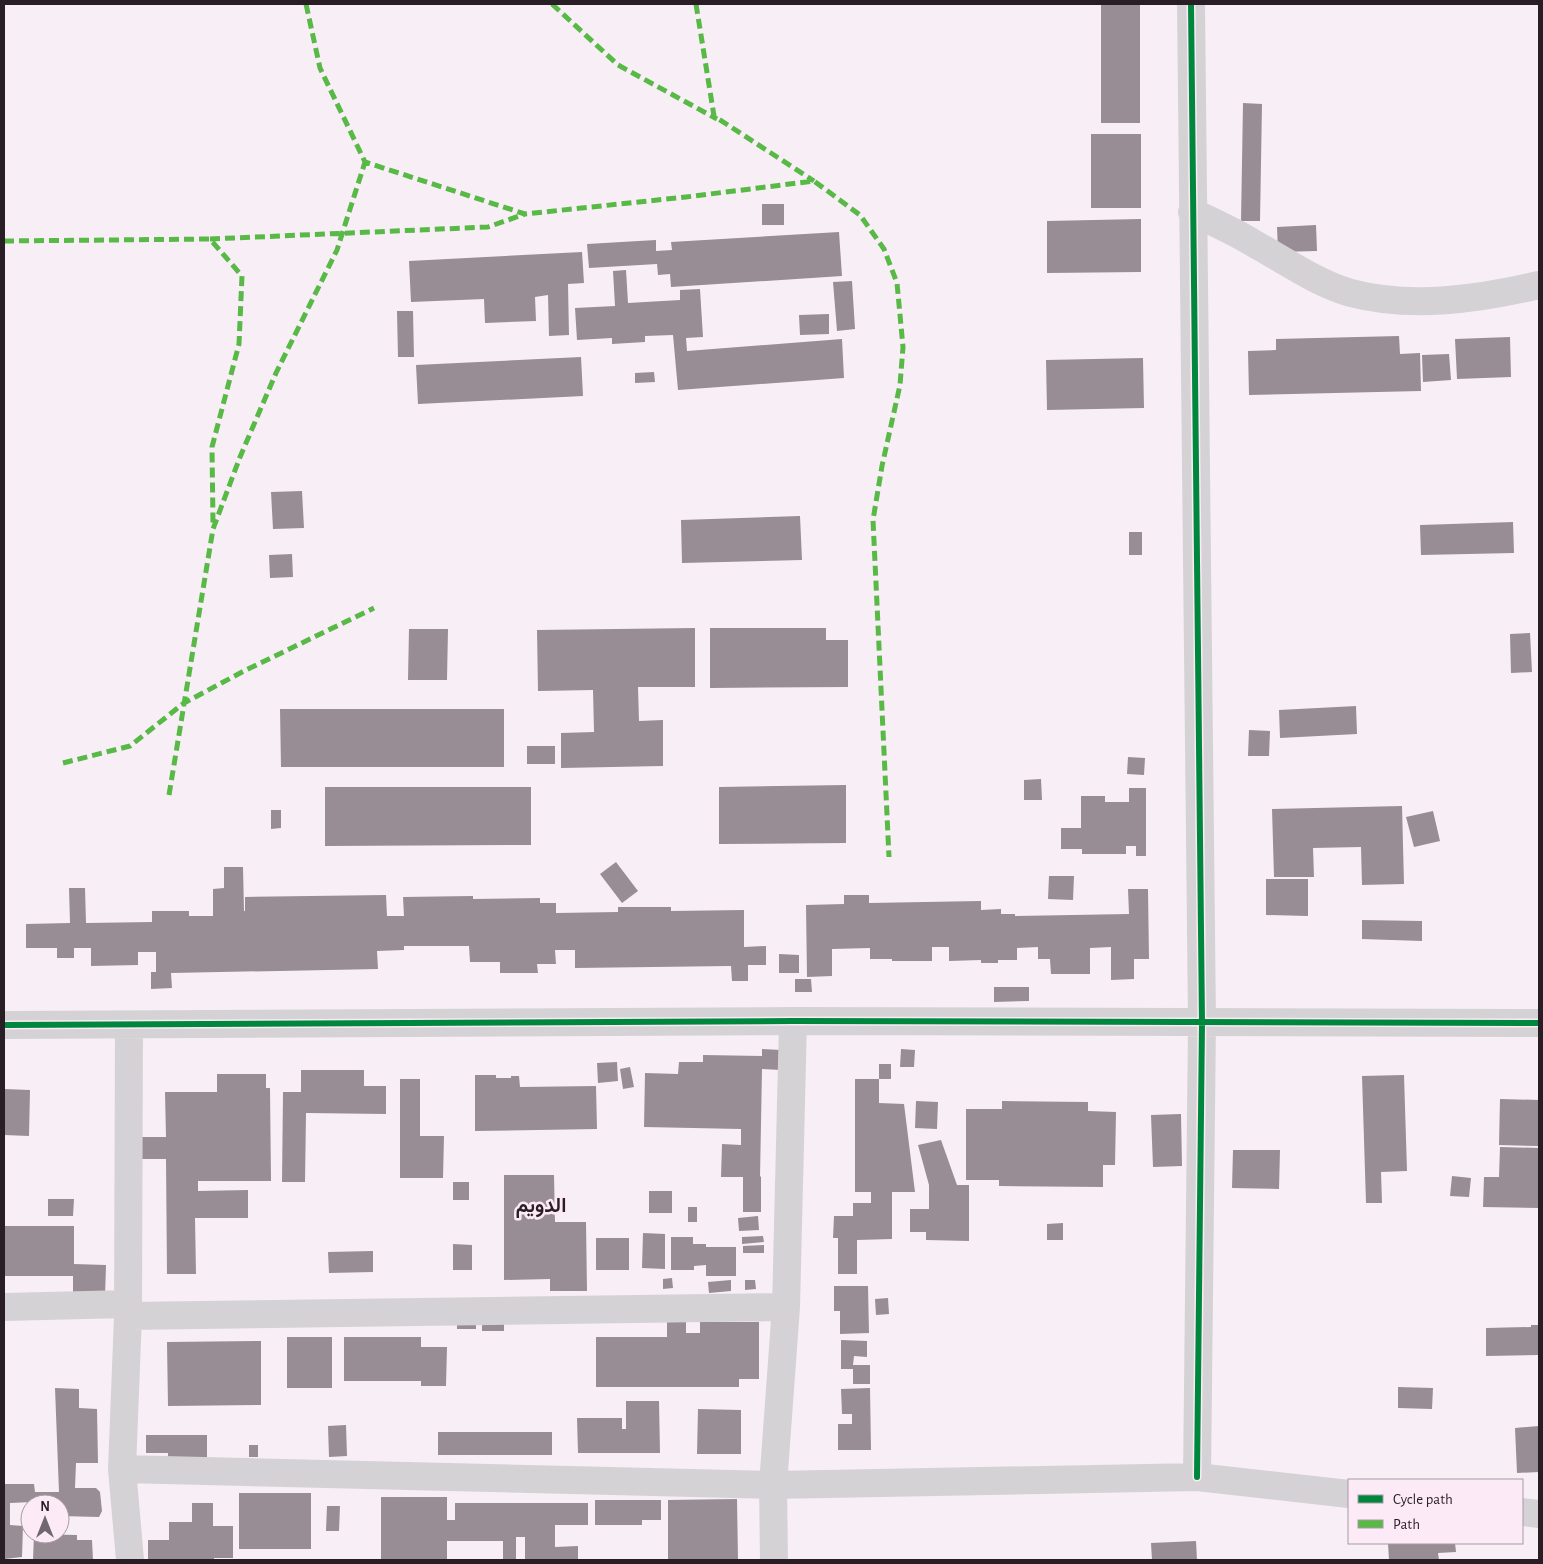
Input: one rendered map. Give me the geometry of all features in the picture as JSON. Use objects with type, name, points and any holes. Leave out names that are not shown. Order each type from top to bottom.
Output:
[{"type":"street","points":[[1191,4],[1202,1023],[1197,1477]]},
{"type":"street","points":[[1192,212],[1252,241],[1320,280],[1350,292],[1383,298],[1443,300],[1498,294],[1539,285]]},
{"type":"street","points":[[774,1560],[774,1485],[786,1307],[793,1021]]},
{"type":"street","points":[[4,1025],[793,1021],[1539,1023]]},
{"type":"street","points":[[129,1024],[128,1310],[122,1469],[130,1560]]},
{"type":"street","points":[[4,1307],[128,1310],[786,1307]]},
{"type":"street","points":[[122,1469],[774,1485],[1197,1477],[1348,1494]]},
{"type":"street","points":[[1523,1512],[1539,1514]]},
{"type":"building","points":[[1101,4],[1140,4],[1140,123],[1101,123]]},
{"type":"building","points":[[1243,103],[1262,104],[1260,221],[1241,221]]},
{"type":"building","points":[[1091,134],[1141,134],[1141,208],[1091,208]]},
{"type":"building","points":[[762,204],[784,204],[784,225],[762,225]]},
{"type":"building","points":[[1141,219],[1141,272],[1047,273],[1047,221]]},
{"type":"building","points":[[1316,225],[1317,251],[1278,252],[1277,227]]},
{"type":"building","points":[[839,232],[842,276],[671,287],[670,274],[658,275],[657,264],[589,268],[587,244],[656,240],[656,251],[672,250],[671,242]]},
{"type":"building","points":[[582,252],[584,283],[568,284],[569,335],[549,336],[548,295],[535,297],[536,321],[485,323],[484,299],[411,302],[409,261]]},
{"type":"building","points":[[626,270],[628,303],[680,300],[680,290],[700,289],[703,337],[686,338],[687,351],[842,339],[844,378],[678,390],[673,335],[645,336],[645,342],[612,344],[612,338],[577,340],[575,308],[615,306],[613,271]]},
{"type":"building","points":[[852,281],[855,329],[837,331],[833,282]]},
{"type":"building","points":[[397,311],[413,311],[414,357],[398,357]]},
{"type":"building","points":[[829,314],[829,334],[800,335],[799,315]]},
{"type":"building","points":[[1399,336],[1400,354],[1420,353],[1421,391],[1249,395],[1248,351],[1276,350],[1276,339]]},
{"type":"building","points":[[1510,337],[1511,377],[1457,379],[1455,339]]},
{"type":"building","points":[[1449,354],[1451,380],[1423,382],[1422,355]]},
{"type":"building","points":[[581,357],[583,396],[418,404],[416,365]]},
{"type":"building","points":[[1143,358],[1144,408],[1047,410],[1046,360]]},
{"type":"building","points":[[654,372],[655,382],[635,383],[635,373]]},
{"type":"building","points":[[302,491],[304,528],[273,529],[271,492]]},
{"type":"building","points":[[800,516],[802,560],[682,563],[681,520]]},
{"type":"building","points":[[1513,522],[1514,553],[1421,555],[1420,525]]},
{"type":"building","points":[[1129,532],[1142,532],[1142,555],[1129,555]]},
{"type":"building","points":[[292,554],[293,577],[270,578],[269,555]]},
{"type":"building","points":[[695,628],[695,687],[638,687],[639,721],[663,720],[663,766],[561,768],[561,733],[594,732],[593,690],[538,691],[537,630]]},
{"type":"building","points":[[710,628],[826,628],[826,640],[848,640],[848,687],[710,688]]},
{"type":"building","points":[[409,629],[448,629],[447,680],[408,680]]},
{"type":"building","points":[[1530,633],[1532,672],[1511,673],[1510,634]]},
{"type":"building","points":[[1356,706],[1357,734],[1280,738],[1279,710]]},
{"type":"building","points":[[280,709],[504,709],[504,767],[281,767]]},
{"type":"building","points":[[1249,730],[1270,731],[1269,756],[1248,756]]},
{"type":"building","points":[[527,746],[555,746],[555,764],[527,764]]},
{"type":"building","points":[[1128,757],[1145,758],[1144,775],[1127,774]]},
{"type":"building","points":[[1041,779],[1042,800],[1024,800],[1024,780]]},
{"type":"building","points":[[846,785],[846,843],[719,844],[719,787]]},
{"type":"building","points":[[325,787],[531,787],[531,845],[325,846]]},
{"type":"building","points":[[1129,788],[1146,788],[1146,856],[1136,856],[1136,846],[1126,846],[1126,854],[1082,854],[1082,849],[1061,849],[1061,828],[1081,828],[1081,796],[1105,796],[1105,802],[1129,802]]},
{"type":"building","points":[[1402,806],[1404,884],[1362,885],[1361,847],[1313,848],[1314,877],[1274,877],[1272,809]]},
{"type":"building","points":[[271,810],[281,810],[281,828],[271,829]]},
{"type":"building","points":[[1433,811],[1440,841],[1414,847],[1406,817]]},
{"type":"building","points":[[616,862],[638,891],[622,903],[600,874]]},
{"type":"building","points":[[224,867],[243,867],[244,911],[245,897],[386,895],[387,916],[404,916],[403,897],[473,896],[473,899],[540,898],[540,903],[556,903],[556,913],[618,912],[618,907],[671,907],[671,911],[744,910],[744,947],[766,946],[766,965],[748,965],[748,981],[732,981],[731,966],[575,968],[575,950],[555,950],[556,964],[537,964],[538,973],[500,973],[500,962],[470,962],[469,946],[404,946],[404,950],[377,951],[378,969],[171,973],[172,988],[151,989],[151,972],[156,972],[156,952],[138,952],[138,965],[91,966],[91,948],[74,948],[74,958],[57,958],[57,948],[26,948],[26,924],[70,923],[69,888],[85,888],[86,923],[152,922],[152,911],[189,911],[189,916],[213,916],[213,889],[224,888]]},
{"type":"building","points":[[1049,876],[1074,876],[1073,900],[1048,899]]},
{"type":"building","points":[[1266,879],[1308,879],[1308,916],[1266,915]]},
{"type":"building","points":[[1128,889],[1148,889],[1149,959],[1134,959],[1134,979],[1111,980],[1111,947],[1090,948],[1090,974],[1051,974],[1050,959],[1038,959],[1038,947],[1017,948],[1017,960],[998,960],[998,963],[981,963],[981,960],[949,961],[949,947],[932,947],[932,961],[870,959],[870,948],[832,949],[832,976],[807,977],[806,905],[844,904],[844,895],[869,895],[869,903],[981,901],[981,910],[1001,909],[1001,914],[1015,914],[1015,916],[1129,914]]},
{"type":"building","points":[[1362,920],[1422,921],[1422,941],[1362,939]]},
{"type":"building","points":[[779,954],[799,955],[799,973],[779,973]]},
{"type":"building","points":[[795,979],[811,979],[812,992],[795,992]]},
{"type":"building","points":[[994,987],[1029,987],[1029,1001],[994,1002]]},
{"type":"building","points":[[762,1049],[781,1050],[781,1070],[762,1069],[761,1212],[743,1212],[743,1177],[721,1177],[722,1144],[741,1145],[741,1129],[644,1127],[645,1073],[678,1074],[679,1062],[703,1062],[703,1055],[762,1056]]},
{"type":"building","points":[[901,1049],[915,1050],[914,1067],[900,1067]]},
{"type":"building","points":[[617,1062],[618,1081],[598,1083],[597,1063]]},
{"type":"building","points":[[879,1064],[891,1064],[891,1079],[879,1079]]},
{"type":"building","points":[[630,1067],[634,1087],[623,1089],[620,1069]]},
{"type":"building","points":[[301,1070],[364,1070],[364,1086],[386,1086],[386,1114],[306,1113],[305,1182],[282,1182],[283,1092],[301,1092]]},
{"type":"building","points":[[217,1074],[266,1074],[266,1088],[270,1088],[271,1181],[198,1181],[198,1191],[248,1190],[248,1218],[195,1218],[196,1274],[167,1274],[166,1159],[140,1159],[140,1137],[166,1137],[165,1092],[217,1092]]},
{"type":"building","points":[[475,1075],[496,1075],[496,1078],[519,1076],[520,1087],[596,1086],[597,1129],[475,1131]]},
{"type":"building","points":[[1404,1075],[1407,1171],[1381,1172],[1382,1203],[1366,1203],[1362,1076]]},
{"type":"building","points":[[400,1079],[420,1079],[420,1136],[444,1136],[443,1178],[400,1178]]},
{"type":"building","points":[[855,1079],[879,1079],[879,1103],[904,1104],[915,1192],[892,1192],[892,1239],[857,1240],[857,1274],[838,1274],[838,1238],[833,1238],[834,1216],[853,1216],[853,1203],[871,1203],[871,1192],[855,1192]]},
{"type":"building","points":[[4,1089],[30,1090],[29,1136],[4,1135]]},
{"type":"building","points":[[1500,1099],[1539,1100],[1539,1146],[1499,1145]]},
{"type":"building","points":[[916,1101],[938,1102],[937,1129],[915,1128]]},
{"type":"building","points":[[1002,1101],[1088,1102],[1088,1111],[1116,1112],[1115,1165],[1103,1165],[1103,1187],[999,1186],[999,1180],[966,1180],[966,1109],[1002,1109]]},
{"type":"building","points":[[1181,1114],[1182,1166],[1153,1167],[1151,1115]]},
{"type":"building","points":[[941,1140],[957,1185],[969,1185],[969,1241],[926,1240],[926,1232],[910,1232],[910,1209],[929,1209],[929,1185],[918,1145]]},
{"type":"building","points":[[1500,1147],[1539,1148],[1539,1208],[1483,1207],[1484,1177],[1499,1177]]},
{"type":"building","points":[[1233,1150],[1280,1150],[1279,1189],[1232,1188]]},
{"type":"building","points":[[504,1175],[554,1175],[555,1222],[586,1222],[587,1291],[550,1291],[550,1279],[504,1280]]},
{"type":"building","points":[[1452,1176],[1471,1178],[1469,1197],[1450,1196]]},
{"type":"building","points":[[453,1182],[469,1182],[469,1200],[453,1200]]},
{"type":"building","points":[[649,1191],[672,1191],[672,1213],[649,1213]]},
{"type":"building","points":[[48,1199],[74,1199],[73,1216],[48,1216]]},
{"type":"building","points":[[688,1207],[697,1207],[697,1222],[688,1222]]},
{"type":"building","points":[[758,1216],[759,1230],[739,1231],[738,1218]]},
{"type":"building","points":[[1063,1223],[1063,1240],[1047,1240],[1047,1224]]},
{"type":"building","points":[[4,1226],[74,1226],[74,1264],[106,1265],[105,1297],[73,1297],[73,1276],[4,1276]]},
{"type":"building","points":[[643,1233],[665,1234],[665,1269],[642,1268]]},
{"type":"building","points":[[763,1236],[764,1242],[742,1244],[742,1237]]},
{"type":"building","points":[[671,1237],[693,1237],[693,1244],[706,1244],[706,1247],[736,1247],[736,1276],[706,1276],[706,1265],[694,1266],[694,1270],[671,1270]]},
{"type":"building","points":[[596,1238],[629,1238],[629,1270],[596,1270]]},
{"type":"building","points":[[453,1244],[472,1245],[472,1270],[453,1270]]},
{"type":"building","points":[[764,1245],[764,1253],[743,1253],[743,1246]]},
{"type":"building","points":[[373,1251],[373,1272],[329,1273],[328,1252]]},
{"type":"building","points":[[672,1278],[673,1288],[663,1289],[663,1279]]},
{"type":"building","points":[[731,1280],[731,1291],[709,1293],[708,1282]]},
{"type":"building","points":[[745,1280],[755,1280],[756,1289],[745,1290]]},
{"type":"building","points":[[834,1286],[868,1286],[869,1333],[840,1334],[840,1311],[834,1311]]},
{"type":"building","points":[[888,1298],[889,1314],[876,1315],[875,1299]]},
{"type":"building","points":[[457,1317],[476,1317],[476,1329],[457,1329]]},
{"type":"building","points":[[686,1317],[686,1333],[700,1333],[700,1322],[759,1322],[759,1379],[739,1379],[739,1387],[596,1387],[596,1337],[667,1337],[667,1318]]},
{"type":"building","points":[[482,1320],[504,1320],[504,1331],[482,1331]]},
{"type":"building","points":[[1531,1325],[1539,1325],[1539,1355],[1486,1356],[1486,1328],[1531,1327]]},
{"type":"building","points":[[287,1337],[332,1337],[332,1388],[287,1388]]},
{"type":"building","points":[[344,1337],[421,1337],[421,1347],[447,1347],[446,1386],[421,1386],[421,1381],[344,1381]]},
{"type":"building","points":[[841,1340],[867,1341],[867,1357],[854,1356],[853,1365],[870,1365],[870,1384],[853,1384],[853,1369],[841,1369]]},
{"type":"building","points":[[261,1341],[261,1405],[168,1406],[167,1342]]},
{"type":"building","points":[[1398,1387],[1433,1388],[1432,1409],[1398,1408]]},
{"type":"building","points":[[55,1388],[79,1389],[79,1408],[97,1409],[98,1463],[76,1463],[75,1488],[96,1488],[100,1492],[102,1511],[99,1517],[70,1516],[70,1494],[20,1494],[20,1503],[10,1503],[10,1525],[20,1526],[22,1557],[4,1559],[4,1484],[34,1484],[35,1492],[59,1492]]},
{"type":"building","points":[[870,1388],[871,1450],[838,1450],[838,1424],[852,1424],[852,1414],[842,1414],[841,1389]]},
{"type":"building","points":[[626,1401],[659,1401],[660,1453],[578,1453],[577,1418],[622,1418],[622,1429],[626,1429]]},
{"type":"building","points":[[698,1409],[741,1410],[741,1454],[697,1454]]},
{"type":"building","points":[[346,1425],[347,1456],[329,1457],[328,1426]]},
{"type":"building","points":[[1539,1426],[1539,1472],[1517,1473],[1515,1428]]},
{"type":"building","points":[[438,1432],[552,1432],[552,1455],[438,1455]]},
{"type":"building","points":[[146,1435],[207,1435],[207,1457],[168,1457],[168,1453],[146,1453]]},
{"type":"building","points":[[249,1445],[258,1445],[258,1457],[249,1457]]},
{"type":"building","points":[[239,1493],[311,1493],[311,1549],[239,1549]]},
{"type":"building","points":[[381,1497],[447,1497],[447,1520],[455,1520],[455,1503],[588,1503],[588,1525],[555,1525],[555,1547],[578,1546],[578,1560],[525,1560],[525,1537],[516,1537],[516,1559],[503,1559],[503,1541],[447,1541],[447,1560],[381,1560]]},
{"type":"building","points":[[737,1499],[738,1560],[668,1560],[668,1500]]},
{"type":"building","points":[[595,1500],[661,1500],[661,1520],[642,1520],[642,1525],[595,1525]]},
{"type":"building","points":[[192,1503],[213,1503],[213,1526],[233,1526],[233,1558],[214,1558],[214,1560],[148,1559],[148,1540],[169,1540],[169,1522],[192,1522]]},
{"type":"building","points":[[327,1506],[340,1506],[339,1531],[326,1531]]},
{"type":"building","points":[[70,1535],[77,1535],[77,1540],[92,1540],[93,1560],[33,1560],[34,1544],[70,1544]]},
{"type":"building","points":[[1196,1541],[1197,1560],[1152,1560],[1151,1543]]},
{"type":"building","points":[[1388,1544],[1455,1544],[1456,1552],[1438,1553],[1439,1560],[1389,1560]]},
{"type":"marked path","points":[[306,4],[320,68],[365,162],[525,214],[814,181],[860,215],[884,249],[897,283],[903,347],[900,385],[882,466],[873,520],[889,857]]},
{"type":"marked path","points":[[552,4],[618,65],[717,119]]},
{"type":"marked path","points":[[696,4],[714,116],[814,181]]},
{"type":"marked path","points":[[169,795],[213,529],[240,457],[276,373],[337,250],[365,162]]},
{"type":"marked path","points":[[210,239],[488,227],[525,214]]},
{"type":"marked path","points":[[4,241],[210,239],[242,276],[239,344],[212,447],[213,524]]},
{"type":"marked path","points":[[63,763],[130,746],[184,703],[244,671],[374,608]]},
{"type":"cycle path","points":[[1191,4],[1202,1023],[1197,1477]]},
{"type":"cycle path","points":[[4,1025],[793,1021],[1539,1023]]},
{"type":"district","name":"الدويم","points":[[541,1206]]}]
